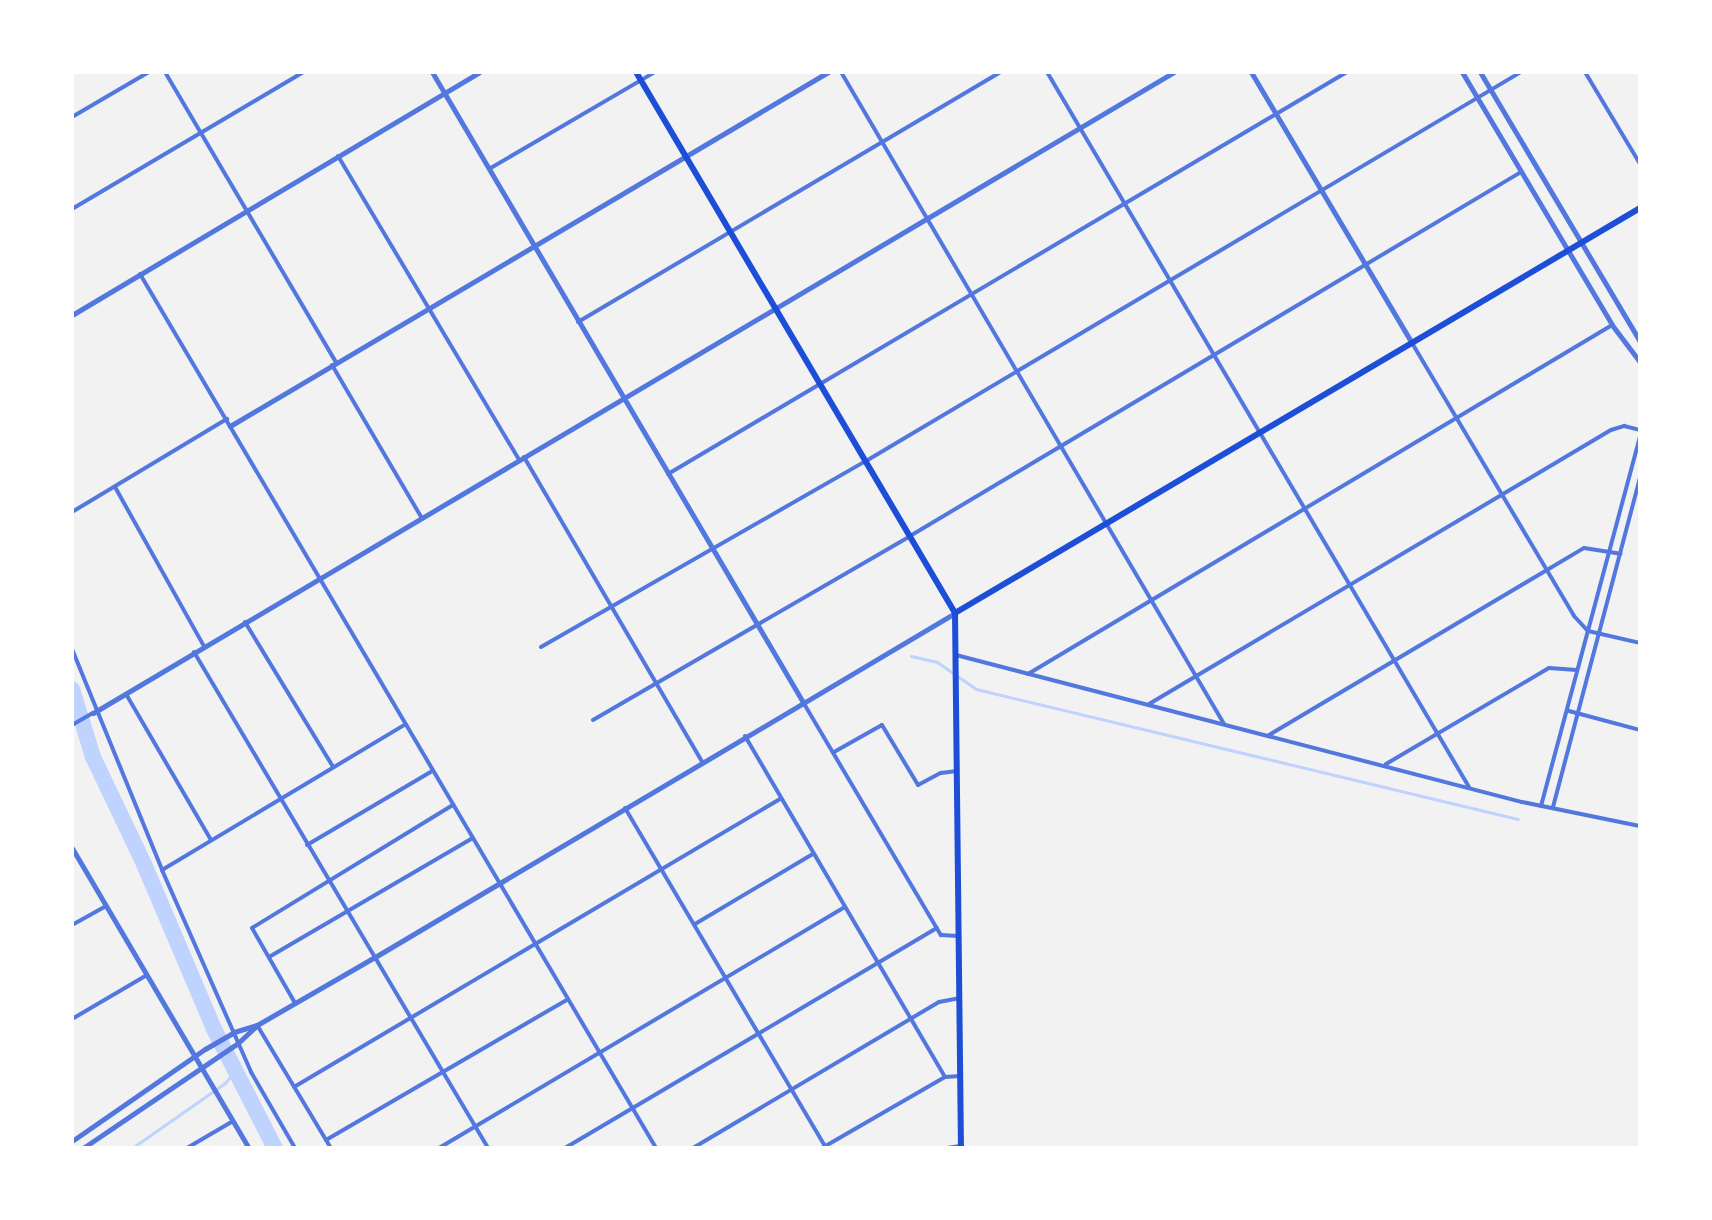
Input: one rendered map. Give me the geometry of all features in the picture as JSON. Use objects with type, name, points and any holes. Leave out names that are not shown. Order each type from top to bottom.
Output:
[{"type":"main road","points":[[636,72],[955,613],[961,1147]]},
{"type":"main road","points":[[955,613],[1640,208]]},
{"type":"street","points":[[72,117],[149,72]]},
{"type":"street","points":[[165,72],[421,517]]},
{"type":"street","points":[[72,209],[304,72]]},
{"type":"street","points":[[432,72],[941,935],[958,936]]},
{"type":"street","points":[[72,315],[479,72]]},
{"type":"street","points":[[489,169],[655,72]]},
{"type":"street","points":[[72,512],[334,364],[828,72]]},
{"type":"street","points":[[841,72],[1198,674],[1224,724]]},
{"type":"street","points":[[578,322],[1001,72]]},
{"type":"street","points":[[1047,72],[1469,787]]},
{"type":"street","points":[[72,725],[1174,72]]},
{"type":"street","points":[[1251,72],[1574,616],[1588,631],[1640,643]]},
{"type":"street","points":[[668,474],[1347,72]]},
{"type":"street","points":[[1462,72],[1567,252],[1612,325],[1640,362]]},
{"type":"street","points":[[1480,72],[1640,341]]},
{"type":"street","points":[[541,647],[866,461],[1521,72]]},
{"type":"street","points":[[1585,72],[1640,164]]},
{"type":"street","points":[[338,155],[702,762]]},
{"type":"street","points":[[593,720],[1063,446],[1522,172]]},
{"type":"street","points":[[140,274],[656,1148]]},
{"type":"street","points":[[1028,674],[1612,325]]},
{"type":"street","points":[[1149,704],[1611,430],[1624,426],[1640,430]]},
{"type":"street","points":[[1541,806],[1640,437]]},
{"type":"street","points":[[1553,807],[1640,478]]},
{"type":"street","points":[[115,487],[204,646]]},
{"type":"street","points":[[1269,735],[1584,548],[1621,554]]},
{"type":"street","points":[[83,1148],[235,1045],[257,1025],[955,613]]},
{"type":"street","points":[[245,622],[333,768]]},
{"type":"street","points":[[72,649],[162,870],[234,1032],[235,1045],[295,1148]]},
{"type":"street","points":[[194,652],[488,1148]]},
{"type":"street","points":[[955,655],[1541,806],[1640,826]]},
{"type":"street","points":[[1385,765],[1549,668],[1577,670]]},
{"type":"street","points":[[125,692],[211,840]]},
{"type":"street","points":[[1568,710],[1640,730]]},
{"type":"street","points":[[162,870],[406,724]]},
{"type":"street","points":[[834,752],[882,725],[918,785],[941,773],[957,771]]},
{"type":"street","points":[[745,736],[945,1077]]},
{"type":"street","points":[[307,845],[433,771]]},
{"type":"street","points":[[294,1087],[780,799]]},
{"type":"street","points":[[295,1003],[252,928],[453,805]]},
{"type":"street","points":[[625,808],[824,1147],[945,1077],[960,1076]]},
{"type":"street","points":[[269,957],[473,838]]},
{"type":"street","points":[[72,848],[249,1148]]},
{"type":"street","points":[[694,925],[813,854]]},
{"type":"street","points":[[72,925],[106,906]]},
{"type":"street","points":[[439,1148],[845,907]]},
{"type":"street","points":[[565,1148],[937,928]]},
{"type":"street","points":[[72,1019],[147,975]]},
{"type":"street","points":[[693,1148],[939,1002],[959,998]]},
{"type":"street","points":[[326,1140],[568,999]]},
{"type":"street","points":[[72,1141],[205,1049],[234,1032],[257,1025]]},
{"type":"street","points":[[257,1025],[331,1148]]},
{"type":"street","points":[[187,1148],[233,1121]]},
{"type":"street","points":[[947,1148],[961,1147]]},
{"type":"waterway","points":[[911,656],[937,662],[976,689],[1518,819]]},
{"type":"waterway","points":[[72,689],[93,757],[144,864],[214,1029],[275,1148]]},
{"type":"waterway","points":[[132,1148],[225,1083],[234,1072]]}]
